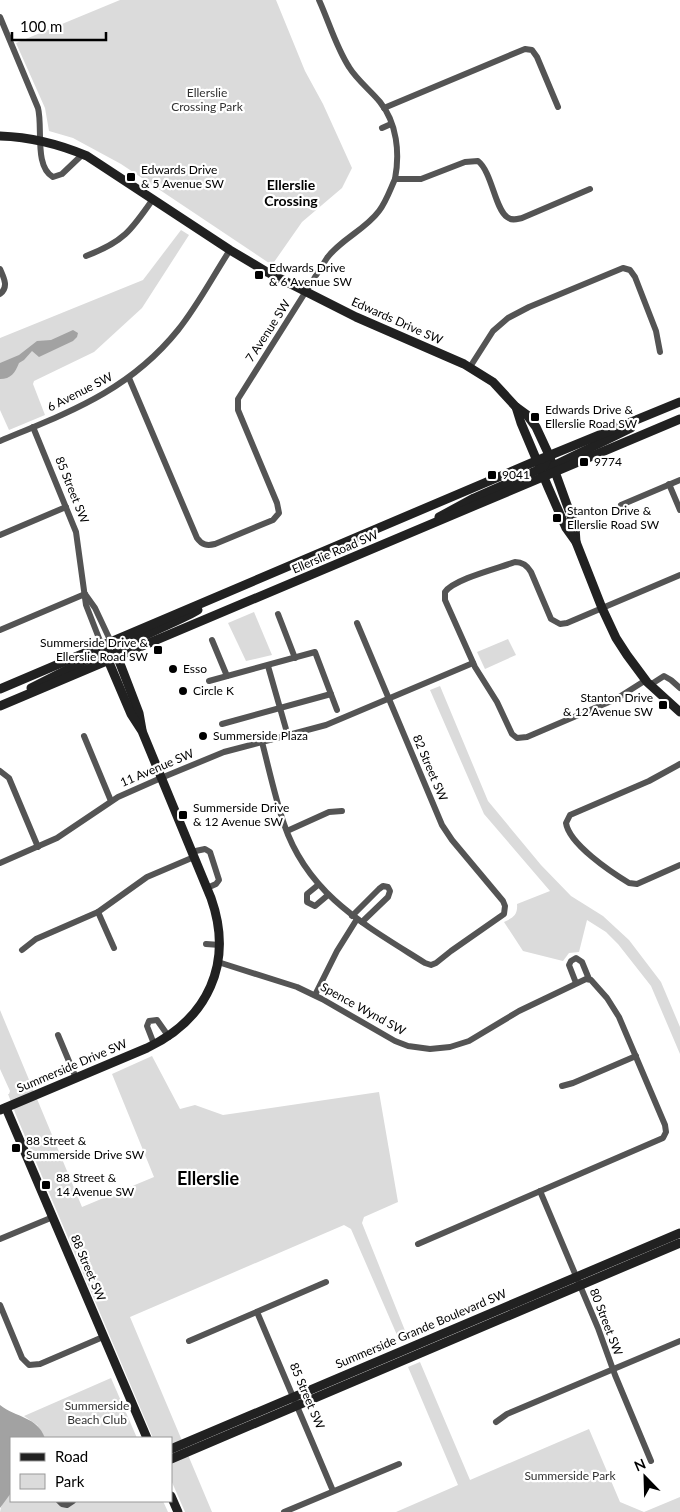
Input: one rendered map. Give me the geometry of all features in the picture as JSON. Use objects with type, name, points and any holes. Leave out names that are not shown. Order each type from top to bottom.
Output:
[{"type":"street","points":[[319,0],[347,64],[384,108],[391,124],[398,150],[395,179],[421,179],[465,162],[478,161],[485,169],[503,211],[510,219],[522,218],[590,189]]},
{"type":"street","points":[[0,17],[38,108],[41,122],[41,156],[48,173],[53,176],[62,174],[83,154]]},
{"type":"street","points":[[384,108],[520,50],[532,50],[537,57],[558,107]]},
{"type":"street","points":[[382,128],[391,124]]},
{"type":"street","name":"Edwards Drive SW","points":[[0,136],[40,140],[83,154],[103,165],[230,250],[305,292],[356,317],[470,367],[493,382],[532,421],[554,469],[575,527],[576,542]]},
{"type":"street","name":"7 Avenue SW","points":[[128,378],[197,538],[202,544],[215,544],[273,520],[279,513],[279,506],[238,410],[237,403],[330,253],[369,222],[379,211],[395,179]]},
{"type":"street","points":[[86,256],[111,246],[124,237],[153,199]]},
{"type":"street","name":"6 Avenue SW","points":[[0,441],[90,402],[128,378],[154,357],[179,328],[230,250]]},
{"type":"street","points":[[0,269],[5,288],[0,294]]},
{"type":"street","points":[[470,367],[493,331],[518,311],[618,269],[627,269],[634,275],[656,331],[660,352]]},
{"type":"street","name":"Ellerslie Road SW","points":[[117,655],[422,529],[540,469],[549,456],[680,402]]},
{"type":"street","name":"Edwards Drive SW","points":[[516,407],[520,423],[566,528],[576,542]]},
{"type":"street","points":[[554,469],[663,409]]},
{"type":"street","name":"Ellerslie Road SW","points":[[0,689],[106,647],[222,595],[540,469],[554,469],[680,419]]},
{"type":"street","name":"85 Street SW","points":[[33,427],[76,532],[88,612],[106,647],[108,661]]},
{"type":"street","points":[[622,505],[680,480]]},
{"type":"street","points":[[669,484],[680,510]]},
{"type":"street","points":[[0,535],[66,507]]},
{"type":"street","points":[[576,542],[602,608],[620,645],[648,682],[680,712]]},
{"type":"street","points":[[680,575],[567,623],[556,624],[550,617],[531,572],[524,564],[515,562],[470,577],[449,587],[445,592],[445,600],[473,663],[497,702],[512,734],[517,738],[527,737],[664,676],[680,688]]},
{"type":"street","points":[[0,630],[85,594]]},
{"type":"street","points":[[0,706],[108,661],[117,655],[121,648],[186,617],[222,595]]},
{"type":"street","points":[[278,614],[296,658]]},
{"type":"street","name":"82 Street SW","points":[[356,623],[442,826],[503,901],[505,909],[504,914],[499,918],[451,950],[440,961],[431,965],[357,919]]},
{"type":"street","points":[[212,640],[227,676]]},
{"type":"street","points":[[0,706],[20,693],[106,647]]},
{"type":"street","name":"85 Street SW","points":[[106,647],[117,655]]},
{"type":"street","points":[[209,681],[315,652],[337,710]]},
{"type":"street","name":"Summerside Drive SW","points":[[117,655],[139,713],[142,731]]},
{"type":"street","name":"Summerside Drive SW","points":[[3,1109],[168,1037],[183,1026],[197,1010],[207,994],[218,962],[220,945],[217,916],[207,888],[142,731],[131,714],[108,661]]},
{"type":"street","name":"11 Avenue SW","points":[[0,863],[62,835],[111,801],[161,778],[216,755],[326,725],[473,663]]},
{"type":"street","points":[[268,666],[288,736]]},
{"type":"street","points":[[222,724],[331,694]]},
{"type":"street","points":[[84,736],[111,801]]},
{"type":"street","points":[[262,742],[287,831],[300,859],[318,885],[357,919]]},
{"type":"street","points":[[680,764],[657,778],[570,815],[566,823],[569,832],[590,856],[632,884],[680,865]]},
{"type":"street","points":[[1,771],[9,778],[38,846]]},
{"type":"street","points":[[287,831],[329,812],[342,811]]},
{"type":"street","points":[[22,950],[36,939],[98,912],[146,877],[206,848],[210,852],[219,880],[216,884],[207,888]]},
{"type":"street","points":[[318,885],[307,894],[307,902],[314,906],[328,895]]},
{"type":"street","points":[[315,995],[337,951],[357,919],[379,889],[382,886],[388,887],[390,891],[388,897],[357,919]]},
{"type":"street","points":[[98,912],[114,948]]},
{"type":"street","points":[[206,944],[220,945]]},
{"type":"street","points":[[418,1244],[663,1138],[666,1132],[665,1125],[615,1010],[597,986],[589,979],[582,962],[576,958],[571,961],[570,965],[576,983]]},
{"type":"street","name":"Spence Wynd SW","points":[[218,962],[290,984],[315,995],[401,1044],[420,1048],[441,1049],[469,1041],[519,1011],[576,983],[589,979]]},
{"type":"street","points":[[154,1044],[147,1026],[149,1021],[157,1020],[168,1037]]},
{"type":"street","points":[[58,1036],[76,1078]]},
{"type":"street","points":[[562,1086],[636,1056]]},
{"type":"street","name":"88 Street SW","points":[[3,1109],[53,1217],[146,1437]]},
{"type":"street","name":"80 Street SW","points":[[540,1191],[603,1338],[612,1369],[651,1461]]},
{"type":"street","points":[[0,1239],[53,1217]]},
{"type":"street","name":"Summerside Grande Boulevard SW","points":[[172,1459],[297,1406],[578,1281],[680,1233]]},
{"type":"street","name":"Summerside Grande Boulevard SW","points":[[172,1449],[293,1397],[578,1281],[680,1243]]},
{"type":"street","points":[[189,1341],[326,1282]]},
{"type":"street","points":[[0,1305],[22,1358],[29,1365],[40,1364],[103,1337]]},
{"type":"street","name":"85 Street SW","points":[[257,1312],[333,1491]]},
{"type":"street","points":[[496,1422],[508,1414],[680,1340]]},
{"type":"street","points":[[284,1512],[399,1464]]},
{"type":"street","points":[[172,1498],[178,1512]]},
{"type":"street","points":[[60,1502],[67,1505],[72,1502]]},
{"type":"green space","name":"Ellerslie Crossing Park","points":[[120,0],[276,0],[305,71],[323,104],[352,168],[342,188],[302,222],[272,265],[121,164],[73,138],[49,131],[45,108],[16,43]]},
{"type":"green space","points":[[181,230],[189,235],[142,308],[94,352],[34,381],[33,384],[45,415],[9,430],[0,410],[0,338],[143,280]]},
{"type":"green space","points":[[254,612],[272,655],[246,661],[228,623]]},
{"type":"green space","points":[[508,639],[516,655],[485,669],[477,652]]},
{"type":"green space","points":[[440,686],[488,801],[541,865],[571,896],[603,916],[629,940],[661,982],[680,1027],[680,1054],[651,986],[618,944],[606,932],[587,920],[579,952],[569,953],[563,961],[523,951],[504,922],[514,916],[517,911],[517,904],[550,891],[484,814],[430,690]]},
{"type":"green space","points":[[0,1010],[82,1207],[154,1177],[112,1074],[152,1056],[180,1109],[195,1105],[223,1115],[379,1092],[398,1202],[364,1217],[362,1223],[408,1338],[400,1342],[351,1229],[344,1225],[130,1317],[212,1512],[185,1512],[172,1482],[172,1437],[153,1437],[16,1115],[8,1094],[10,1091],[0,1069]]},
{"type":"green space","name":"Summerside Park","points":[[420,1362],[470,1480],[589,1429],[620,1502],[644,1512],[396,1512],[458,1485],[408,1367]]},
{"type":"green space","name":"Summerside Beach Club","points":[[111,1378],[137,1437],[44,1437],[37,1425],[24,1416]]},
{"type":"green space","points":[[10,1494],[10,1502],[163,1502],[168,1512],[0,1512],[2,1503]]},
{"type":"green space","points":[[680,1497],[680,1512],[644,1512]]},
{"type":"shaded area","points":[[73,330],[78,333],[73,341],[39,357],[32,351],[19,363],[12,375],[0,379],[0,363],[19,355],[37,341],[51,340]]},
{"type":"shaded area","points":[[0,1405],[37,1425],[44,1437],[10,1437],[10,1494],[0,1508]]},
{"type":"place","name":"Edwards Drive & 5 Avenue SW","points":[[131,177]]},
{"type":"place","name":"Edwards Drive & 6 Avenue SW","points":[[259,275]]},
{"type":"place","name":"Edwards Drive & Ellerslie Road SW","points":[[535,417]]},
{"type":"place","name":"9774","points":[[584,462]]},
{"type":"place","name":"9041","points":[[492,475]]},
{"type":"place","name":"Stanton Drive & Ellerslie Road SW","points":[[557,518]]},
{"type":"place","name":"Summerside Drive & Ellerslie Road SW","points":[[158,650]]},
{"type":"place","name":"Esso","points":[[173,669]]},
{"type":"place","name":"Circle K","points":[[183,691]]},
{"type":"place","name":"Stanton Drive & 12 Avenue SW","points":[[663,705]]},
{"type":"place","name":"Summerside Plaza","points":[[203,736]]},
{"type":"place","name":"Summerside Drive & 12 Avenue SW","points":[[183,815]]},
{"type":"place","name":"88 Street & Summerside Drive SW","points":[[16,1148]]},
{"type":"place","name":"88 Street & 14 Avenue SW","points":[[46,1185]]},
{"type":"district","name":"Ellerslie Crossing","points":[[291,194]]},
{"type":"district","name":"Ellerslie","points":[[208,1179]]}]
